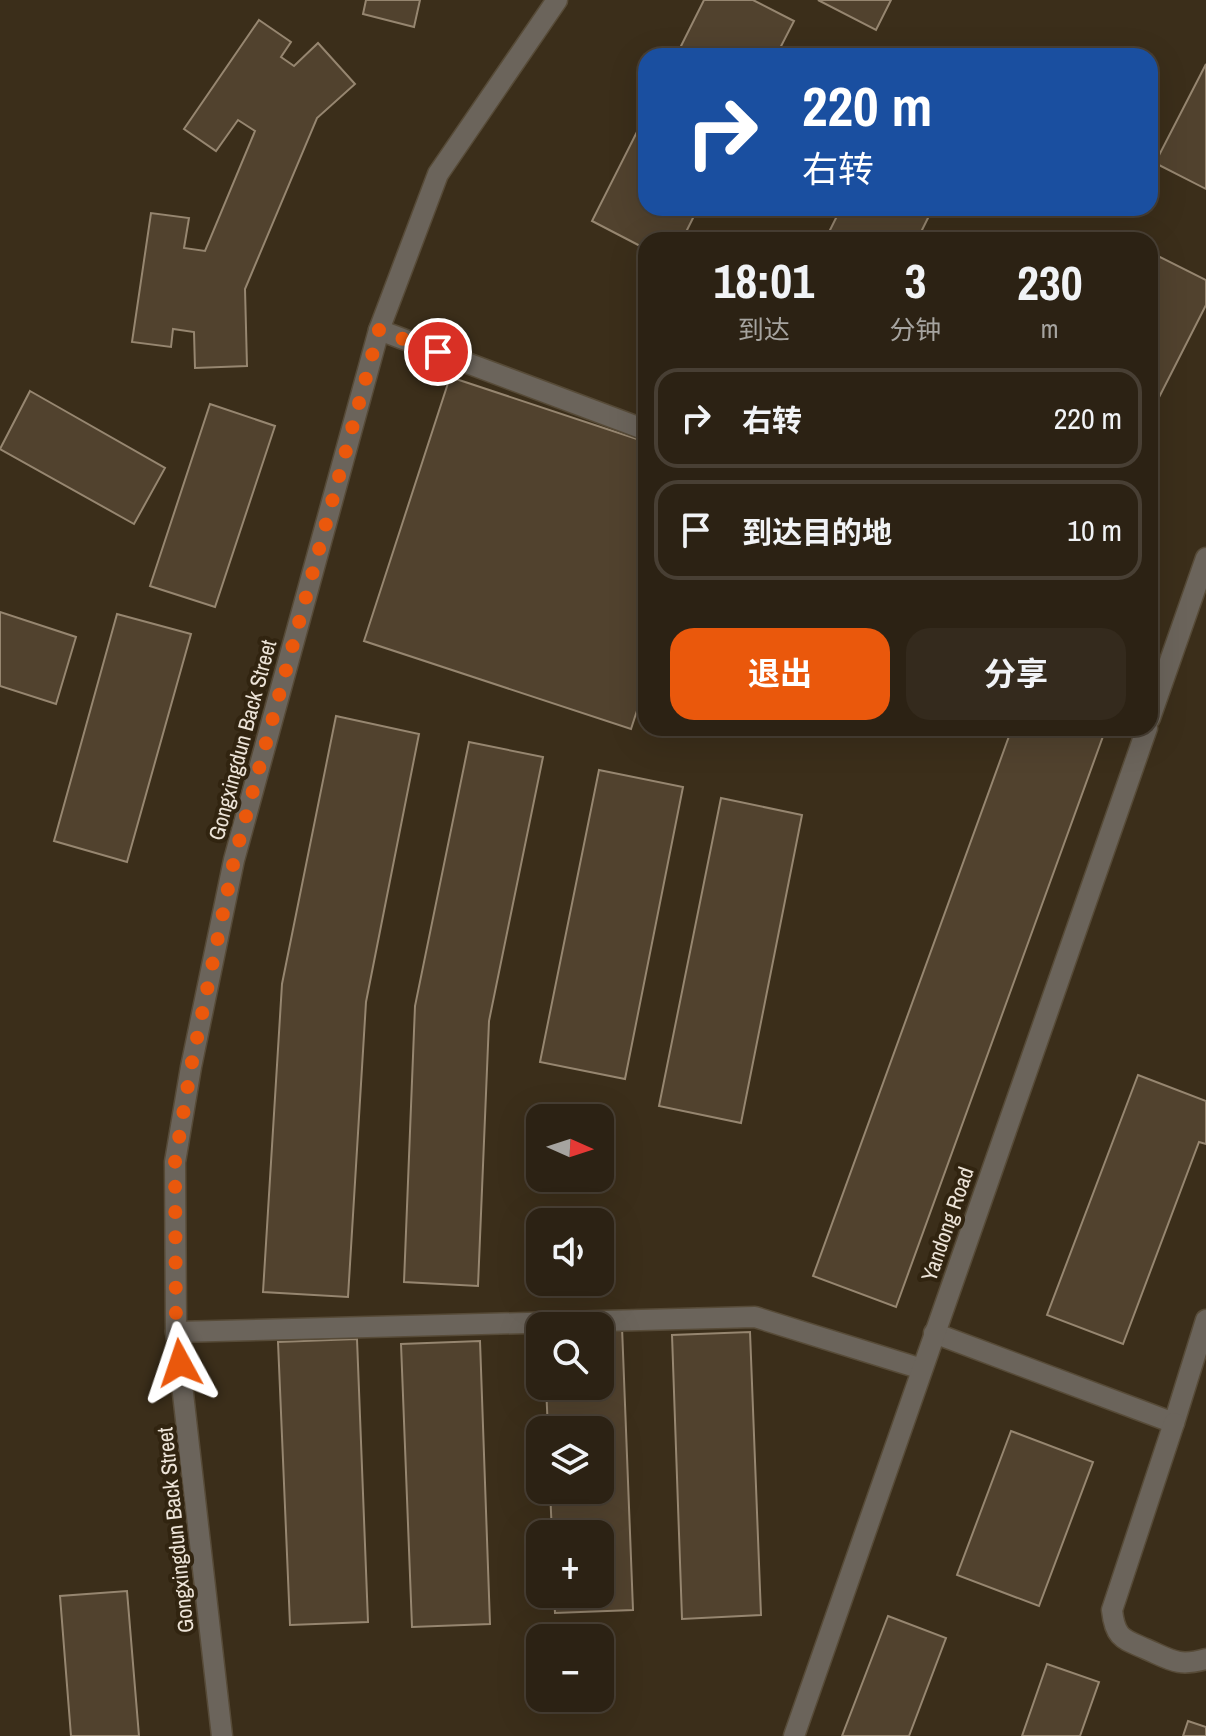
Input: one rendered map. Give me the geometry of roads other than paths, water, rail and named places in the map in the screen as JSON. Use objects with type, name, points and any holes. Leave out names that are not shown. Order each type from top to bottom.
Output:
[{"type":"street","name":"Gongxingdun Back Street","points":[[222,1736],[176,1332],[175,1162],[191,1067],[234,860],[379,330],[438,174],[557,0]]},
{"type":"street","points":[[379,330],[638,427]]},
{"type":"street","points":[[1158,695],[1206,558]]},
{"type":"street","points":[[1158,656],[1170,660]]},
{"type":"street","name":"Yandong Road","points":[[794,1736],[1144,736]]},
{"type":"street","points":[[176,1332],[755,1317],[922,1369]]},
{"type":"street","points":[[1206,1320],[1112,1610],[1113,1621],[1125,1640],[1176,1663],[1206,1659]]},
{"type":"street","points":[[934,1333],[1174,1423]]}]
